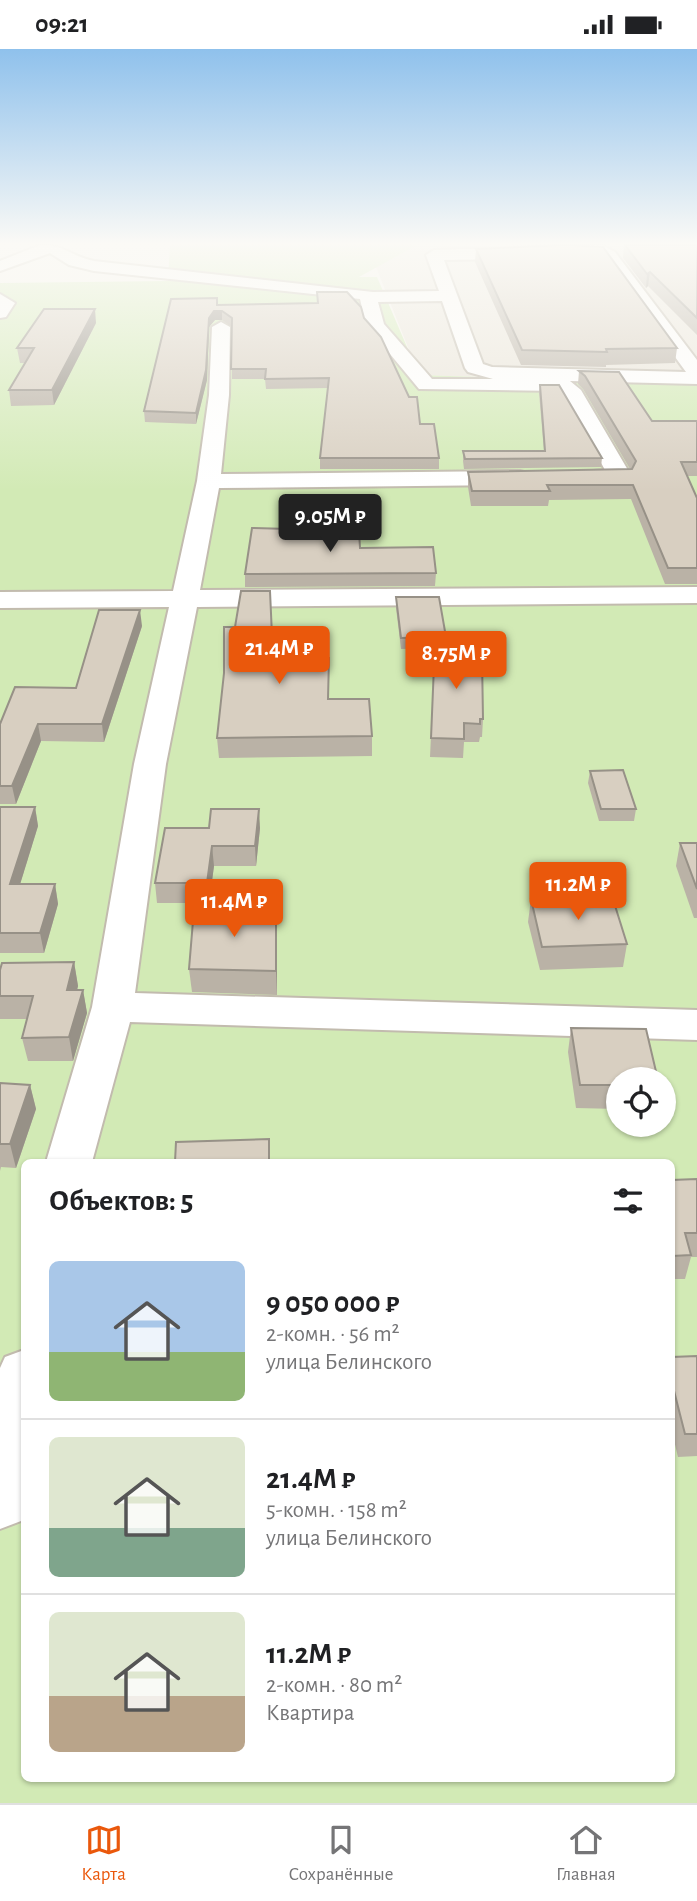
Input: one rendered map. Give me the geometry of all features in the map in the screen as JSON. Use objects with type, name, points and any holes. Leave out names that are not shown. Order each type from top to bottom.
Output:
[{"type":"street","points":[[70,1159],[113,1007],[150,764],[209,481],[219,395],[221,327]]},
{"type":"street","points":[[377,327],[426,385],[563,385],[664,392],[686,397]]},
{"type":"street","points":[[460,327],[475,368],[483,372],[697,375]]},
{"type":"street","points":[[662,327],[697,375]]},
{"type":"street","points":[[209,481],[620,477],[571,390],[563,385]]},
{"type":"street","points":[[0,600],[697,595]]},
{"type":"street","points":[[113,1007],[696,1026]]},
{"type":"street","points":[[0,1501],[21,1390]]},
{"type":"shaded area","points":[[400,327],[697,327],[697,384],[419,375]]},
{"type":"green space","points":[[0,327],[398,327],[419,375],[697,384],[697,1803],[0,1803]]},
{"type":"building","points":[[32,327],[86,327],[52,390],[9,390],[34,348],[17,348]]},
{"type":"building","points":[[164,327],[208,327],[206,370],[196,413],[144,411]]},
{"type":"building","points":[[232,327],[372,327],[381,337],[409,397],[417,397],[420,424],[434,424],[439,458],[320,458],[329,378],[265,379],[266,369],[231,369]]},
{"type":"building","points":[[511,327],[662,327],[677,348],[606,349],[607,352],[522,350]]},
{"type":"building","points":[[579,371],[619,372],[652,421],[697,421],[697,462],[681,462],[697,498],[697,568],[668,568],[633,485],[547,485],[550,491],[472,491],[468,472],[632,469],[636,461],[585,376]]},
{"type":"building","points":[[540,385],[559,385],[602,458],[465,459],[463,451],[545,451]]},
{"type":"building","points":[[252,528],[359,531],[360,548],[433,547],[436,573],[245,574]]},
{"type":"building","points":[[241,591],[270,591],[273,658],[329,658],[328,699],[369,699],[372,736],[217,738],[224,673],[224,627],[235,627]]},
{"type":"building","points":[[396,597],[439,597],[446,637],[401,638]]},
{"type":"building","points":[[99,610],[140,610],[102,724],[38,724],[12,786],[0,786],[0,724],[15,687],[76,688]]},
{"type":"building","points":[[435,641],[464,641],[464,657],[482,658],[483,719],[480,719],[480,724],[464,723],[464,739],[431,738]]},
{"type":"building","points":[[623,770],[636,809],[601,809],[590,771]]},
{"type":"building","points":[[0,807],[35,807],[10,884],[55,884],[40,933],[0,933]]},
{"type":"building","points":[[211,809],[259,809],[255,846],[212,846],[207,883],[155,883],[165,828],[209,828]]},
{"type":"building","points":[[680,843],[697,843],[697,889]]},
{"type":"building","points":[[612,896],[627,944],[542,947],[531,899]]},
{"type":"building","points":[[276,906],[276,971],[189,969],[194,909]]},
{"type":"building","points":[[74,962],[67,990],[83,990],[69,1037],[22,1038],[33,996],[0,996],[2,963]]},
{"type":"building","points":[[571,1028],[646,1029],[655,1067],[606,1067],[606,1085],[580,1085]]},
{"type":"building","points":[[0,1083],[30,1085],[10,1144],[0,1144]]},
{"type":"building","points":[[269,1139],[269,1159],[175,1159],[176,1142]]},
{"type":"building","points":[[697,1179],[697,1233],[685,1233],[691,1255],[675,1256],[675,1180]]},
{"type":"building","points":[[697,1356],[697,1434],[685,1434],[675,1395],[675,1357]]}]
